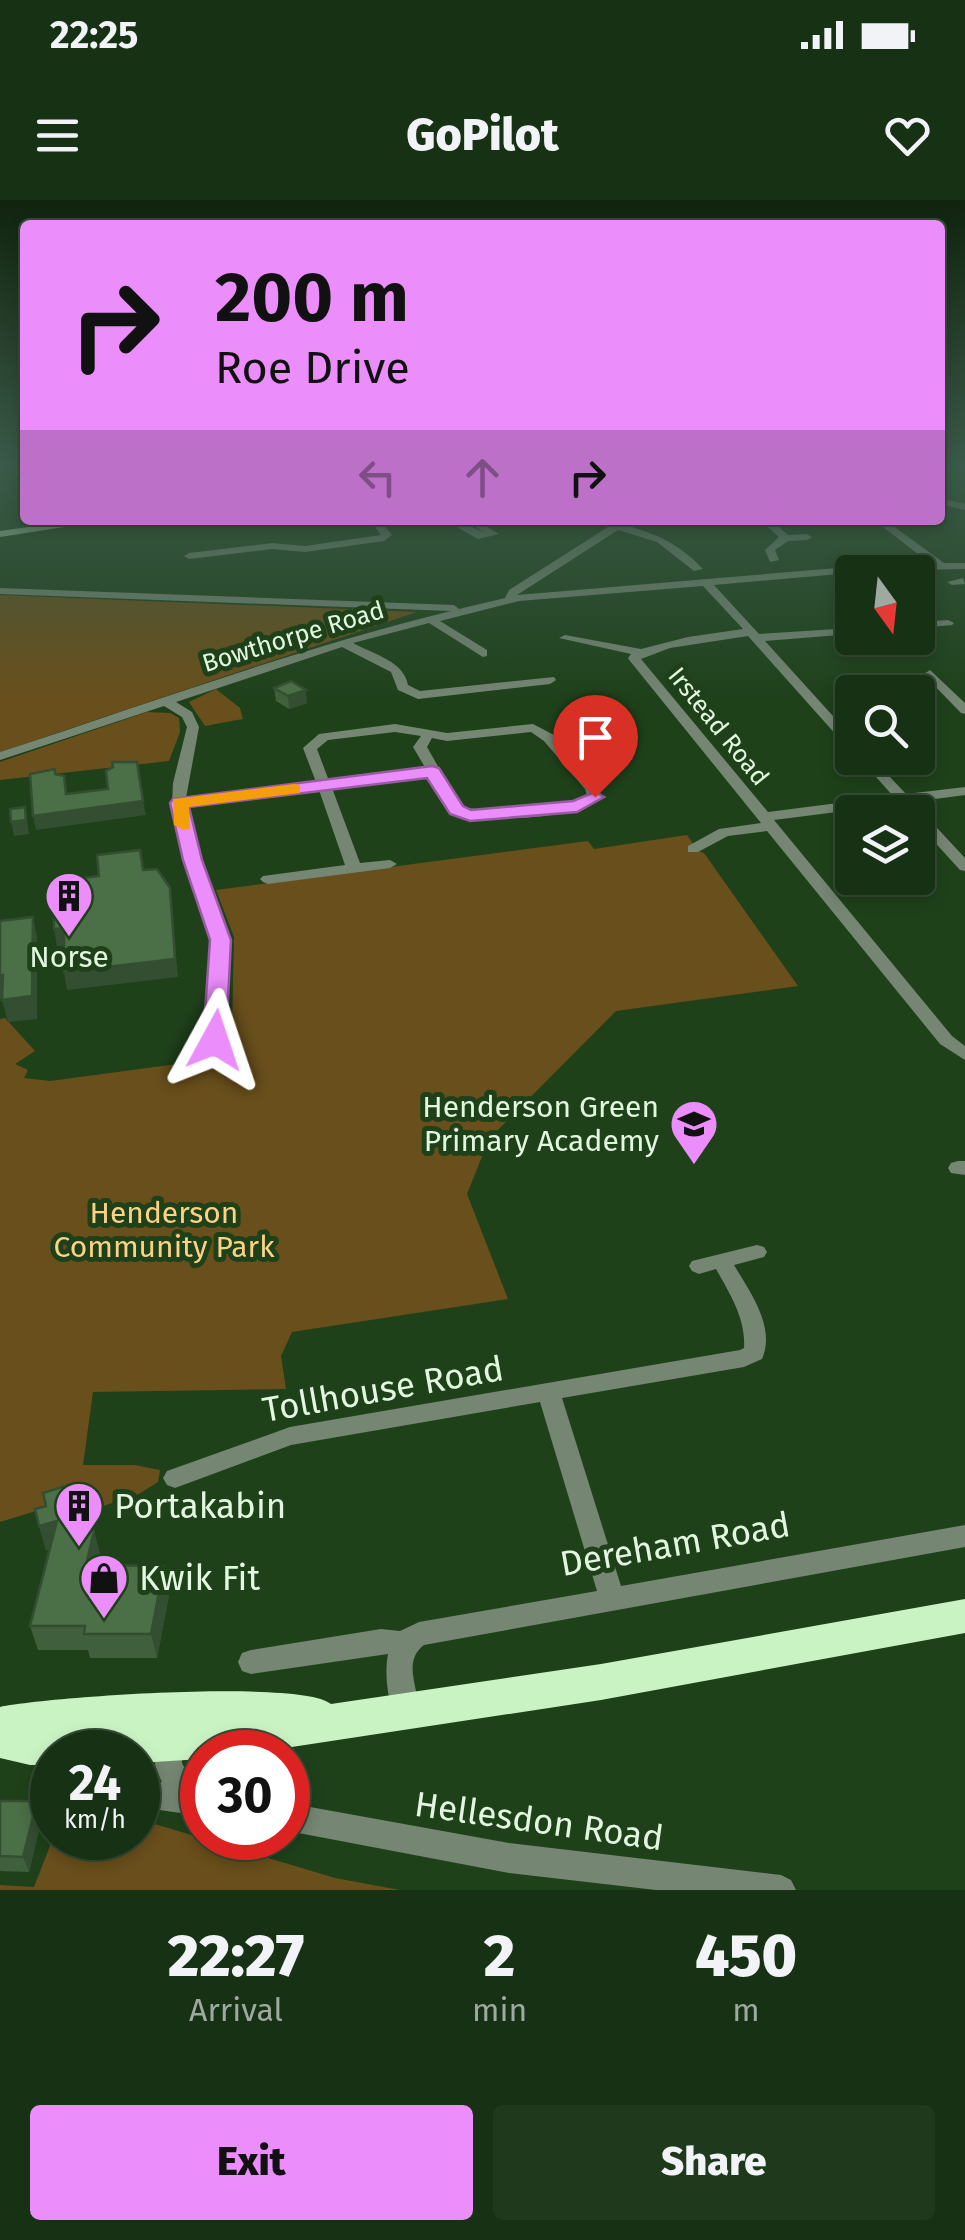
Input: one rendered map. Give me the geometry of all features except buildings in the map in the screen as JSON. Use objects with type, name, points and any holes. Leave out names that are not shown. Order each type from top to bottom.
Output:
[{"type":"highway","points":[[160,1744],[243,1736],[601,1682],[965,1616]]},
{"type":"highway","points":[[0,1726],[36,1718],[245,1710],[388,1714]]},
{"type":"highway","points":[[0,1739],[30,1746]]},
{"type":"street","points":[[189,556],[220,557],[277,546],[306,549],[342,544]]},
{"type":"street","points":[[523,593],[592,544]]},
{"type":"street","points":[[671,544],[698,569]]},
{"type":"street","points":[[774,560],[770,550],[775,544]]},
{"type":"street","points":[[913,544],[960,581]]},
{"type":"street","name":"Bowthorpe Road","points":[[0,756],[342,643],[510,600],[523,593],[965,566]]},
{"type":"street","points":[[706,582],[835,725]]},
{"type":"street","points":[[0,591],[366,607],[448,606],[461,612]]},
{"type":"street","points":[[430,619],[480,650],[461,652]]},
{"type":"street","points":[[935,624],[948,623]]},
{"type":"street","name":"Irstead Road","points":[[768,821],[636,662],[638,652],[681,645],[700,637],[835,631]]},
{"type":"street","points":[[565,638],[638,652]]},
{"type":"street","points":[[342,643],[395,669],[400,673],[402,686],[418,694],[550,680]]},
{"type":"street","points":[[930,674],[965,710]]},
{"type":"street","points":[[947,692],[965,690]]},
{"type":"street","points":[[165,700],[187,715],[193,727],[179,803],[220,940],[215,1040]]},
{"type":"street","points":[[354,868],[310,748],[317,740],[395,728],[447,737],[523,728],[541,731],[592,788],[595,797],[577,806],[470,815],[456,810],[420,746],[429,734]]},
{"type":"street","points":[[179,803],[432,772]]},
{"type":"street","points":[[880,775],[898,795]]},
{"type":"street","points":[[934,795],[965,791]]},
{"type":"street","points":[[693,849],[724,832],[835,810]]},
{"type":"street","points":[[768,821],[946,1040],[965,1055]]},
{"type":"street","points":[[935,835],[965,867]]},
{"type":"street","points":[[268,879],[390,864]]},
{"type":"street","name":"Tollhouse Road","points":[[176,1478],[290,1436],[549,1394],[754,1353],[758,1341],[754,1325],[710,1263],[757,1252]]},
{"type":"street","name":"Tollhouse Road","points":[[549,1394],[612,1598]]},
{"type":"street","name":"Dereham Road","points":[[251,1662],[370,1642],[404,1644],[419,1634],[965,1536]]},
{"type":"street","points":[[388,1714],[404,1644]]},
{"type":"street","points":[[167,1743],[168,1765],[180,1782]]},
{"type":"street","name":"Hellesdon Road","points":[[310,1822],[509,1858],[781,1890]]},
{"type":"green space","points":[[0,595],[417,612],[0,752]]},
{"type":"green space","points":[[216,689],[240,708],[243,719],[205,726],[189,702]]},
{"type":"green space","points":[[147,712],[170,713],[179,718],[180,732],[169,761],[0,780],[0,762]]},
{"type":"green space","name":"Henderson Community Park","points":[[687,835],[704,853],[798,986],[616,1011],[489,1139],[467,1194],[508,1299],[292,1332],[281,1356],[286,1389],[93,1392],[83,1465],[135,1465],[160,1470],[158,1482],[139,1494],[82,1513],[78,1498],[0,1522],[0,1019],[5,1018],[35,1051],[15,1064],[28,1070],[24,1078],[50,1081],[207,1060],[226,1050],[236,1056],[232,1028],[234,937],[216,890],[588,841],[594,849]]},
{"type":"green space","points":[[160,1826],[180,1832],[180,1860],[275,1860],[335,1878],[400,1890],[0,1890],[0,1885],[34,1887],[44,1860],[160,1860]]},
{"type":"slow traffic","points":[[183,825],[179,803],[294,789]]},
{"type":"place","name":"Norse","points":[[69,938]]},
{"type":"place","name":"Henderson Green Primary Academy","points":[[694,1166]]},
{"type":"place","name":"Portakabin","points":[[79,1548]]},
{"type":"place","name":"Kwik Fit","points":[[104,1620]]},
{"type":"route","points":[[215,1040],[222,949],[179,803],[432,772],[456,810],[470,815],[577,806],[595,797]]}]
